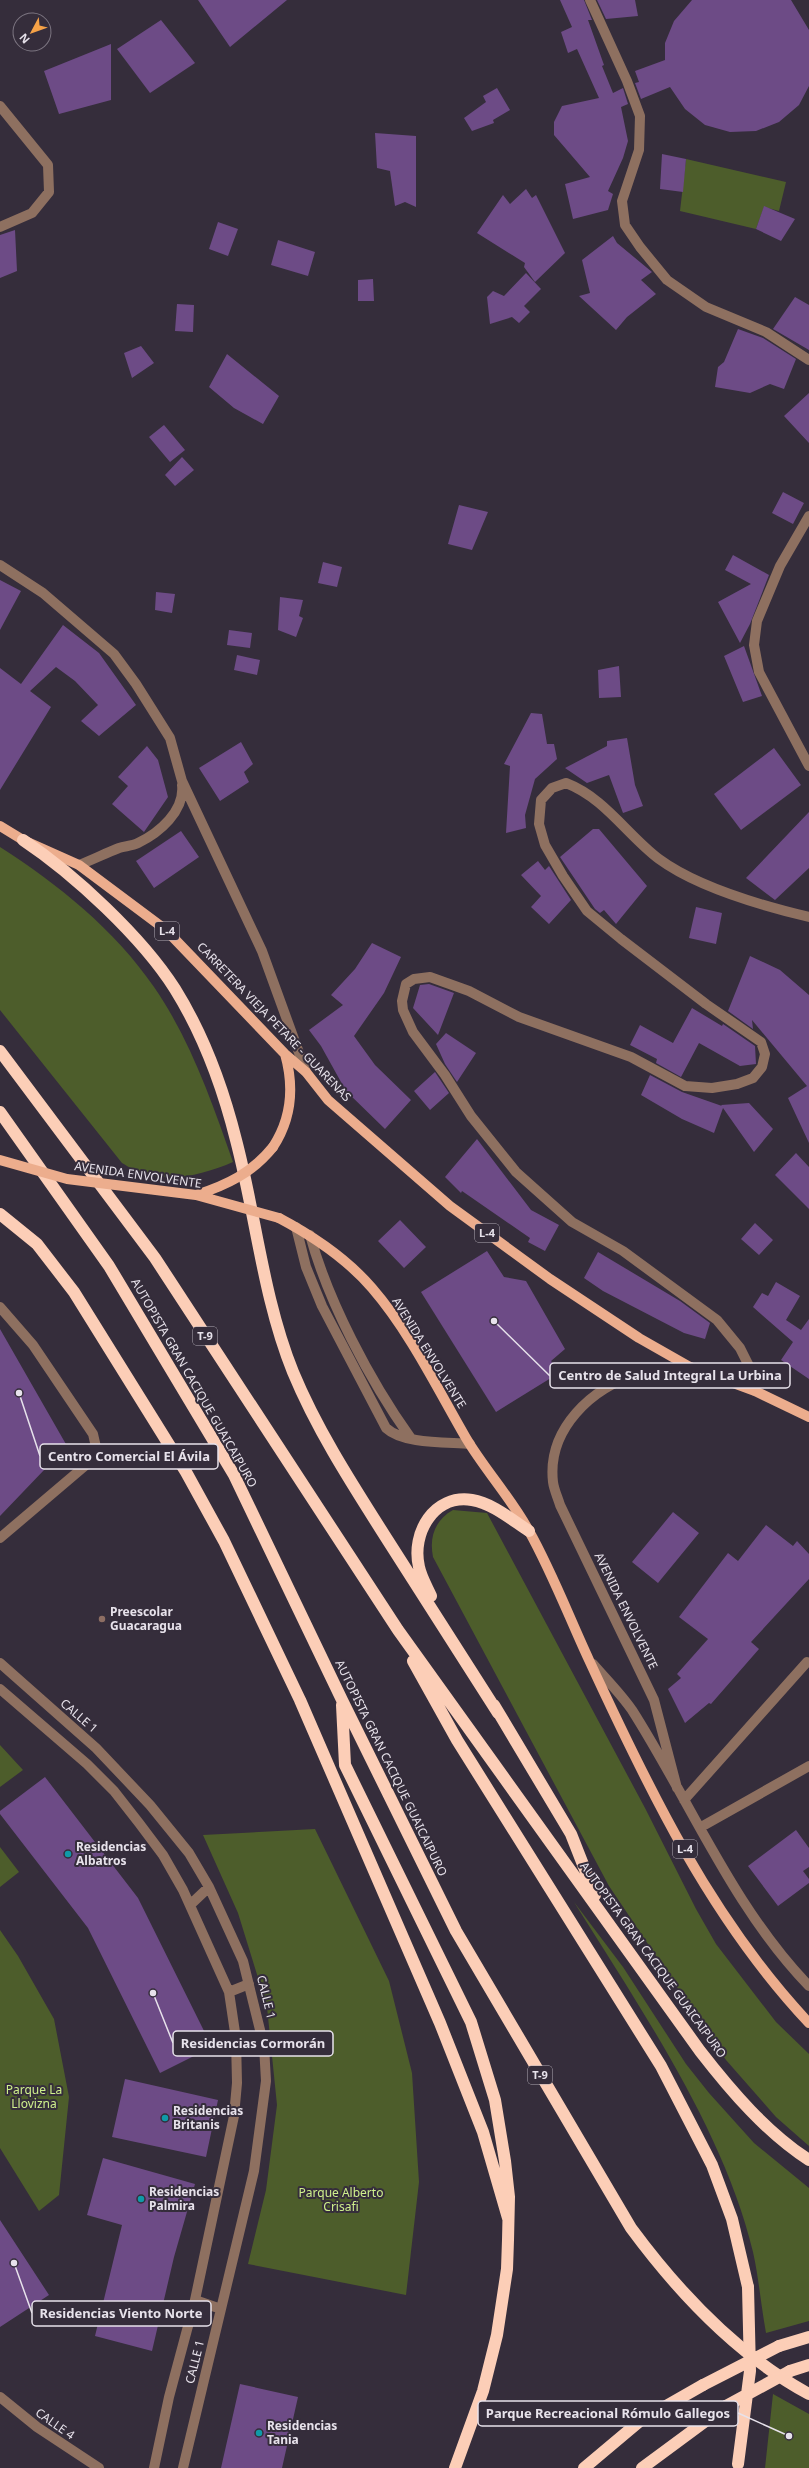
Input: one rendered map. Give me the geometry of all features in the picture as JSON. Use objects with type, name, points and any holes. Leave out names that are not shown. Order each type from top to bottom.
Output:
[{"type":"highway","points":[[23,840],[47,856],[124,928],[144,948],[175,989],[197,1031],[219,1082],[236,1139],[280,1334],[293,1372],[337,1459],[498,1713],[571,1834],[603,1912]]},
{"type":"highway","name":"AUTOPISTA GRAN CACIQUE GUAICAIPURO","points":[[0,1051],[155,1258],[398,1630],[603,1912],[724,2082],[766,2124],[809,2160]]},
{"type":"highway","name":"AUTOPISTA GRAN CACIQUE GUAICAIPURO","points":[[0,1112],[109,1266],[234,1475],[342,1700],[456,1931],[631,2228],[661,2269],[734,2341],[765,2366],[809,2394]]},
{"type":"highway","points":[[0,1214],[37,1244],[74,1292],[186,1472],[224,1541],[300,1700],[440,2023],[483,2132],[508,2218]]},
{"type":"highway","points":[[498,1713],[424,1581],[419,1568],[419,1538],[424,1524],[433,1512],[445,1503],[458,1500],[485,1503],[529,1531]]},
{"type":"highway","points":[[398,1630],[423,1682],[457,1740],[661,2066],[712,2165],[732,2220],[748,2287],[750,2370],[738,2466]]},
{"type":"highway","points":[[342,1700],[345,1766],[471,2022],[495,2100],[507,2176],[509,2197],[507,2269],[497,2336],[483,2391],[455,2468]]},
{"type":"highway","points":[[584,2468],[640,2421],[703,2385],[779,2346],[809,2337]]},
{"type":"highway","points":[[642,2468],[726,2406],[790,2371],[809,2365]]},
{"type":"main road","name":"CARRETERA VIEJA PETARE - GUARENAS","points":[[0,826],[23,840],[79,865],[166,930],[285,1054],[306,1072],[328,1100],[450,1206],[550,1279],[639,1338],[690,1367],[755,1391],[809,1417]]},
{"type":"main road","points":[[196,1195],[225,1186],[240,1178],[273,1147],[286,1120],[291,1092],[285,1054]]},
{"type":"main road","name":"AVENIDA ENVOLVENTE","points":[[0,1160],[67,1179],[196,1195],[279,1218],[310,1234],[366,1282],[391,1312],[470,1444],[529,1531],[635,1759],[718,1905],[760,1968],[809,2023]]},
{"type":"street","points":[[590,0],[627,81],[640,116],[639,150],[622,201],[626,225],[640,247],[667,280],[706,307],[766,332],[809,360]]},
{"type":"street","points":[[0,106],[48,165],[49,192],[32,213],[0,227]]},
{"type":"street","points":[[809,516],[780,566],[757,621],[754,645],[759,672],[809,766]]},
{"type":"street","points":[[0,565],[43,593],[114,654],[136,684],[170,738],[182,781],[262,951],[306,1072]]},
{"type":"street","points":[[79,865],[120,848],[136,844],[154,835],[166,824],[183,796],[182,781]]},
{"type":"street","points":[[755,1391],[749,1366],[740,1348],[717,1320],[623,1251],[572,1222],[516,1172],[471,1116],[445,1075],[413,1032],[403,1010],[402,1001],[406,984],[414,979],[430,976],[469,991],[519,1017],[631,1058],[685,1086],[712,1088],[737,1084],[753,1078],[762,1067],[765,1054],[761,1042],[706,1004],[615,935],[588,912],[562,876],[544,845],[539,824],[541,800],[552,788],[566,783],[578,788],[602,803],[637,839],[681,874],[776,909],[809,916]]},
{"type":"street","points":[[296,1227],[306,1267],[322,1306],[386,1428],[396,1436],[410,1437],[423,1441],[470,1444]]},
{"type":"street","points":[[310,1234],[318,1263],[334,1301],[390,1408],[410,1437]]},
{"type":"street","points":[[0,1307],[33,1345],[93,1434],[96,1447],[92,1459],[0,1538]]},
{"type":"street","name":"AVENIDA ENVOLVENTE","points":[[677,1788],[654,1700],[560,1506],[554,1482],[553,1462],[560,1439],[574,1415],[592,1396],[612,1383],[640,1373],[690,1367]]},
{"type":"street","name":"AVENIDA ENVOLVENTE","points":[[588,1658],[631,1709],[701,1827],[720,1864],[765,1932],[796,1972],[809,1986]]},
{"type":"street","points":[[684,1800],[808,1662]]},
{"type":"street","name":"CALLE 1","points":[[0,1663],[96,1748],[171,1830],[189,1853],[209,1887],[243,1961],[264,2046],[266,2081],[254,2171],[183,2468]]},
{"type":"street","name":"CALLE 1","points":[[0,1689],[87,1764],[114,1791],[163,1855],[190,1905],[230,1992],[236,2039],[237,2083],[234,2116],[195,2300],[169,2397],[154,2468]]},
{"type":"street","points":[[87,1764],[96,1748]]},
{"type":"street","points":[[701,1827],[809,1766]]},
{"type":"street","points":[[190,1905],[209,1887]]},
{"type":"street","points":[[230,1992],[249,1984]]},
{"type":"street","points":[[195,2300],[221,2309]]},
{"type":"street","name":"CALLE 4","points":[[0,2397],[37,2427],[99,2468]]},
{"type":"green space","points":[[686,159],[786,182],[779,211],[764,207],[756,229],[680,211]]},
{"type":"green space","points":[[0,847],[43,876],[84,910],[122,946],[139,966],[167,1007],[179,1028],[208,1094],[233,1162],[190,1176],[178,1177],[144,1174],[122,1163],[0,1010]]},
{"type":"green space","points":[[453,1510],[487,1513],[645,1808],[696,1909],[716,1944],[776,2022],[809,2054],[809,2146],[776,2117],[726,2060],[609,1886],[433,1557],[432,1543],[435,1530],[442,1519]]},
{"type":"green space","points":[[0,1745],[23,1770],[0,1787]]},
{"type":"green space","name":"Parque Alberto Crisafi","points":[[315,1829],[389,1981],[412,2073],[419,2182],[406,2295],[248,2264],[266,2190],[277,2105],[267,2007],[238,1913],[203,1835]]},
{"type":"green space","points":[[0,1847],[19,1872],[0,1887]]},
{"type":"green space","points":[[574,1902],[623,1967],[686,2064],[709,2093],[754,2143],[809,2188],[809,2321],[766,2333],[753,2252],[740,2206],[722,2161],[701,2116],[652,2027]]},
{"type":"green space","name":"Parque La Llovizna","points":[[0,1930],[18,1956],[54,2019],[69,2097],[59,2195],[39,2211],[0,2148]]},
{"type":"green space","points":[[773,2394],[809,2414],[809,2468],[765,2468]]},
{"type":"building","points":[[198,0],[287,0],[230,47]]},
{"type":"building","points":[[560,0],[584,0],[592,20],[588,20],[604,65],[602,66],[613,93],[623,88],[628,104],[621,107],[628,141],[623,158],[608,191],[613,194],[608,210],[573,219],[565,184],[590,177],[554,135],[554,122],[562,106],[599,98],[577,49],[568,53],[561,32],[572,27]]},
{"type":"building","points":[[597,0],[635,0],[638,16],[606,19]]},
{"type":"building","points":[[692,0],[791,0],[809,30],[809,86],[799,105],[779,122],[756,131],[730,132],[705,125],[685,109],[670,87],[641,99],[635,83],[639,82],[635,71],[665,60],[665,43],[674,21]]},
{"type":"building","points":[[161,20],[195,63],[150,93],[117,49]]},
{"type":"building","points":[[111,44],[111,100],[59,114],[44,71]]},
{"type":"building","points":[[497,88],[510,110],[493,120],[494,123],[472,131],[464,118],[486,102],[483,96]]},
{"type":"building","points":[[375,133],[416,136],[416,207],[405,202],[395,206],[390,171],[377,168]]},
{"type":"building","points":[[662,154],[686,159],[683,192],[660,189]]},
{"type":"building","points":[[526,189],[532,198],[536,195],[565,253],[535,282],[524,267],[525,263],[477,233],[503,195],[510,204]]},
{"type":"building","points":[[764,206],[795,219],[781,241],[756,229]]},
{"type":"building","points":[[218,222],[238,229],[228,256],[209,249]]},
{"type":"building","points":[[15,230],[17,271],[0,278],[0,235]]},
{"type":"building","points":[[613,236],[617,243],[652,272],[641,280],[656,294],[627,317],[616,330],[579,296],[590,293],[582,260]]},
{"type":"building","points":[[278,240],[315,252],[308,276],[271,265]]},
{"type":"building","points":[[526,273],[541,289],[524,306],[530,312],[519,323],[512,317],[490,324],[487,297],[493,291],[504,296]]},
{"type":"building","points":[[373,279],[374,301],[358,301],[358,280]]},
{"type":"building","points":[[795,297],[809,305],[809,350],[773,329]]},
{"type":"building","points":[[177,304],[194,305],[193,332],[175,331]]},
{"type":"building","points":[[738,329],[763,338],[796,359],[784,389],[770,384],[750,393],[715,387],[718,367],[724,362]]},
{"type":"building","points":[[141,346],[154,363],[132,378],[124,353]]},
{"type":"building","points":[[227,354],[279,396],[263,424],[234,408],[209,387]]},
{"type":"building","points":[[809,393],[809,443],[784,416]]},
{"type":"building","points":[[164,425],[185,450],[170,462],[149,437]]},
{"type":"building","points":[[182,457],[194,470],[175,486],[165,475]]},
{"type":"building","points":[[783,492],[804,503],[793,524],[772,513]]},
{"type":"building","points":[[459,505],[488,512],[472,550],[448,544]]},
{"type":"building","points":[[733,555],[769,575],[750,624],[740,643],[718,602],[751,584],[725,570]]},
{"type":"building","points":[[323,562],[342,567],[337,587],[318,583]]},
{"type":"building","points":[[0,580],[21,591],[0,630]]},
{"type":"building","points":[[156,592],[175,594],[172,613],[155,610]]},
{"type":"building","points":[[280,597],[303,600],[299,616],[303,618],[296,637],[278,630]]},
{"type":"building","points":[[63,625],[99,653],[136,705],[99,736],[81,721],[98,705],[75,681],[56,667],[30,691],[51,707],[0,790],[0,668],[21,684]]},
{"type":"building","points":[[229,630],[252,633],[250,648],[227,645]]},
{"type":"building","points":[[744,646],[762,696],[743,702],[724,656]]},
{"type":"building","points":[[237,655],[260,660],[257,675],[234,670]]},
{"type":"building","points":[[619,666],[621,697],[599,698],[598,670]]},
{"type":"building","points":[[531,713],[542,714],[547,744],[554,744],[557,759],[535,779],[525,815],[526,828],[506,833],[510,766],[504,764]]},
{"type":"building","points":[[627,738],[635,785],[643,806],[623,813],[609,775],[587,783],[565,768],[607,746],[607,741]]},
{"type":"building","points":[[241,742],[253,764],[244,772],[249,782],[220,801],[199,768]]},
{"type":"building","points":[[147,746],[158,760],[168,797],[144,832],[112,804],[128,786],[118,777]]},
{"type":"building","points":[[774,748],[801,785],[741,830],[714,794]]},
{"type":"building","points":[[809,812],[809,868],[775,900],[746,878]]},
{"type":"building","points":[[593,829],[599,829],[647,886],[616,924],[604,910],[600,913],[595,909],[560,857]]},
{"type":"building","points":[[181,831],[199,857],[154,888],[136,861]]},
{"type":"building","points":[[538,861],[545,870],[549,866],[571,900],[549,924],[531,907],[541,896],[521,875]]},
{"type":"building","points":[[696,907],[722,913],[716,944],[689,938]]},
{"type":"building","points":[[372,943],[401,957],[384,993],[354,1036],[375,1065],[411,1100],[385,1129],[346,1091],[321,1046],[309,1030],[343,1005],[331,995],[355,969]]},
{"type":"building","points":[[750,956],[780,970],[809,995],[809,1143],[788,1098],[807,1086],[752,1020],[753,1029],[728,1011]]},
{"type":"building","points":[[429,984],[454,993],[438,1035],[413,1008],[420,985]]},
{"type":"building","points":[[692,1008],[722,1026],[723,1024],[755,1046],[756,1064],[740,1066],[699,1043],[681,1077],[656,1063],[657,1059],[630,1045],[640,1025],[673,1043]]},
{"type":"building","points":[[446,1033],[476,1053],[457,1082],[445,1064],[436,1044]]},
{"type":"building","points":[[435,1072],[449,1093],[430,1110],[414,1091]]},
{"type":"building","points":[[650,1075],[682,1092],[722,1106],[721,1105],[749,1103],[773,1129],[754,1152],[723,1108],[714,1133],[682,1119],[641,1095]]},
{"type":"building","points":[[477,1139],[531,1210],[559,1225],[545,1251],[528,1242],[530,1238],[462,1191],[461,1193],[445,1177]]},
{"type":"building","points":[[796,1153],[809,1167],[809,1209],[775,1175]]},
{"type":"building","points":[[400,1220],[426,1247],[404,1268],[378,1241]]},
{"type":"building","points":[[755,1223],[773,1240],[759,1255],[741,1239]]},
{"type":"building","points":[[487,1251],[504,1277],[526,1281],[565,1349],[551,1361],[559,1373],[496,1412],[421,1292]]},
{"type":"building","points":[[598,1252],[680,1301],[710,1323],[705,1339],[684,1333],[603,1291],[584,1278]]},
{"type":"building","points":[[776,1282],[800,1296],[786,1320],[801,1330],[809,1319],[809,1379],[781,1360],[793,1342],[753,1307],[762,1293],[768,1296]]},
{"type":"building","points":[[0,1329],[67,1446],[0,1516]]},
{"type":"building","points":[[673,1512],[699,1533],[658,1583],[632,1562]]},
{"type":"building","points":[[766,1525],[793,1546],[797,1541],[809,1554],[809,1579],[751,1642],[759,1649],[711,1704],[709,1703],[685,1723],[668,1689],[681,1678],[677,1674],[708,1639],[679,1617],[728,1553],[738,1561]]},
{"type":"building","points":[[45,1777],[138,1898],[212,2047],[160,2073],[88,1928],[0,1814],[0,1811]]},
{"type":"building","points":[[796,1830],[809,1848],[809,1867],[803,1871],[809,1879],[809,1883],[778,1906],[748,1866]]},
{"type":"building","name":"Residencias Britanis","points":[[125,2079],[218,2100],[206,2157],[112,2137]]},
{"type":"building","points":[[103,2158],[195,2184],[174,2257],[152,2351],[95,2336],[122,2225],[87,2215]]},
{"type":"building","points":[[0,2220],[49,2295],[0,2327]]},
{"type":"building","name":"Residencias Tania","points":[[240,2384],[298,2397],[282,2468],[221,2468]]},
{"type":"place","name":"Centro de Salud Integral La Urbina","points":[[494,1321]]},
{"type":"place","name":"Centro Comercial El Ávila","points":[[19,1393]]},
{"type":"place","name":"Preescolar Guacaragua","points":[[102,1619]]},
{"type":"place","name":"Residencias Albatros","points":[[68,1854]]},
{"type":"place","name":"Residencias Cormorán","points":[[153,1993]]},
{"type":"place","name":"Residencias Britanis","points":[[165,2118]]},
{"type":"place","name":"Residencias Palmira","points":[[141,2199]]},
{"type":"place","name":"Residencias Viento Norte","points":[[14,2263]]},
{"type":"place","name":"Residencias Tania","points":[[259,2433]]},
{"type":"place","name":"Parque Recreacional Rómulo Gallegos","points":[[789,2436]]}]
